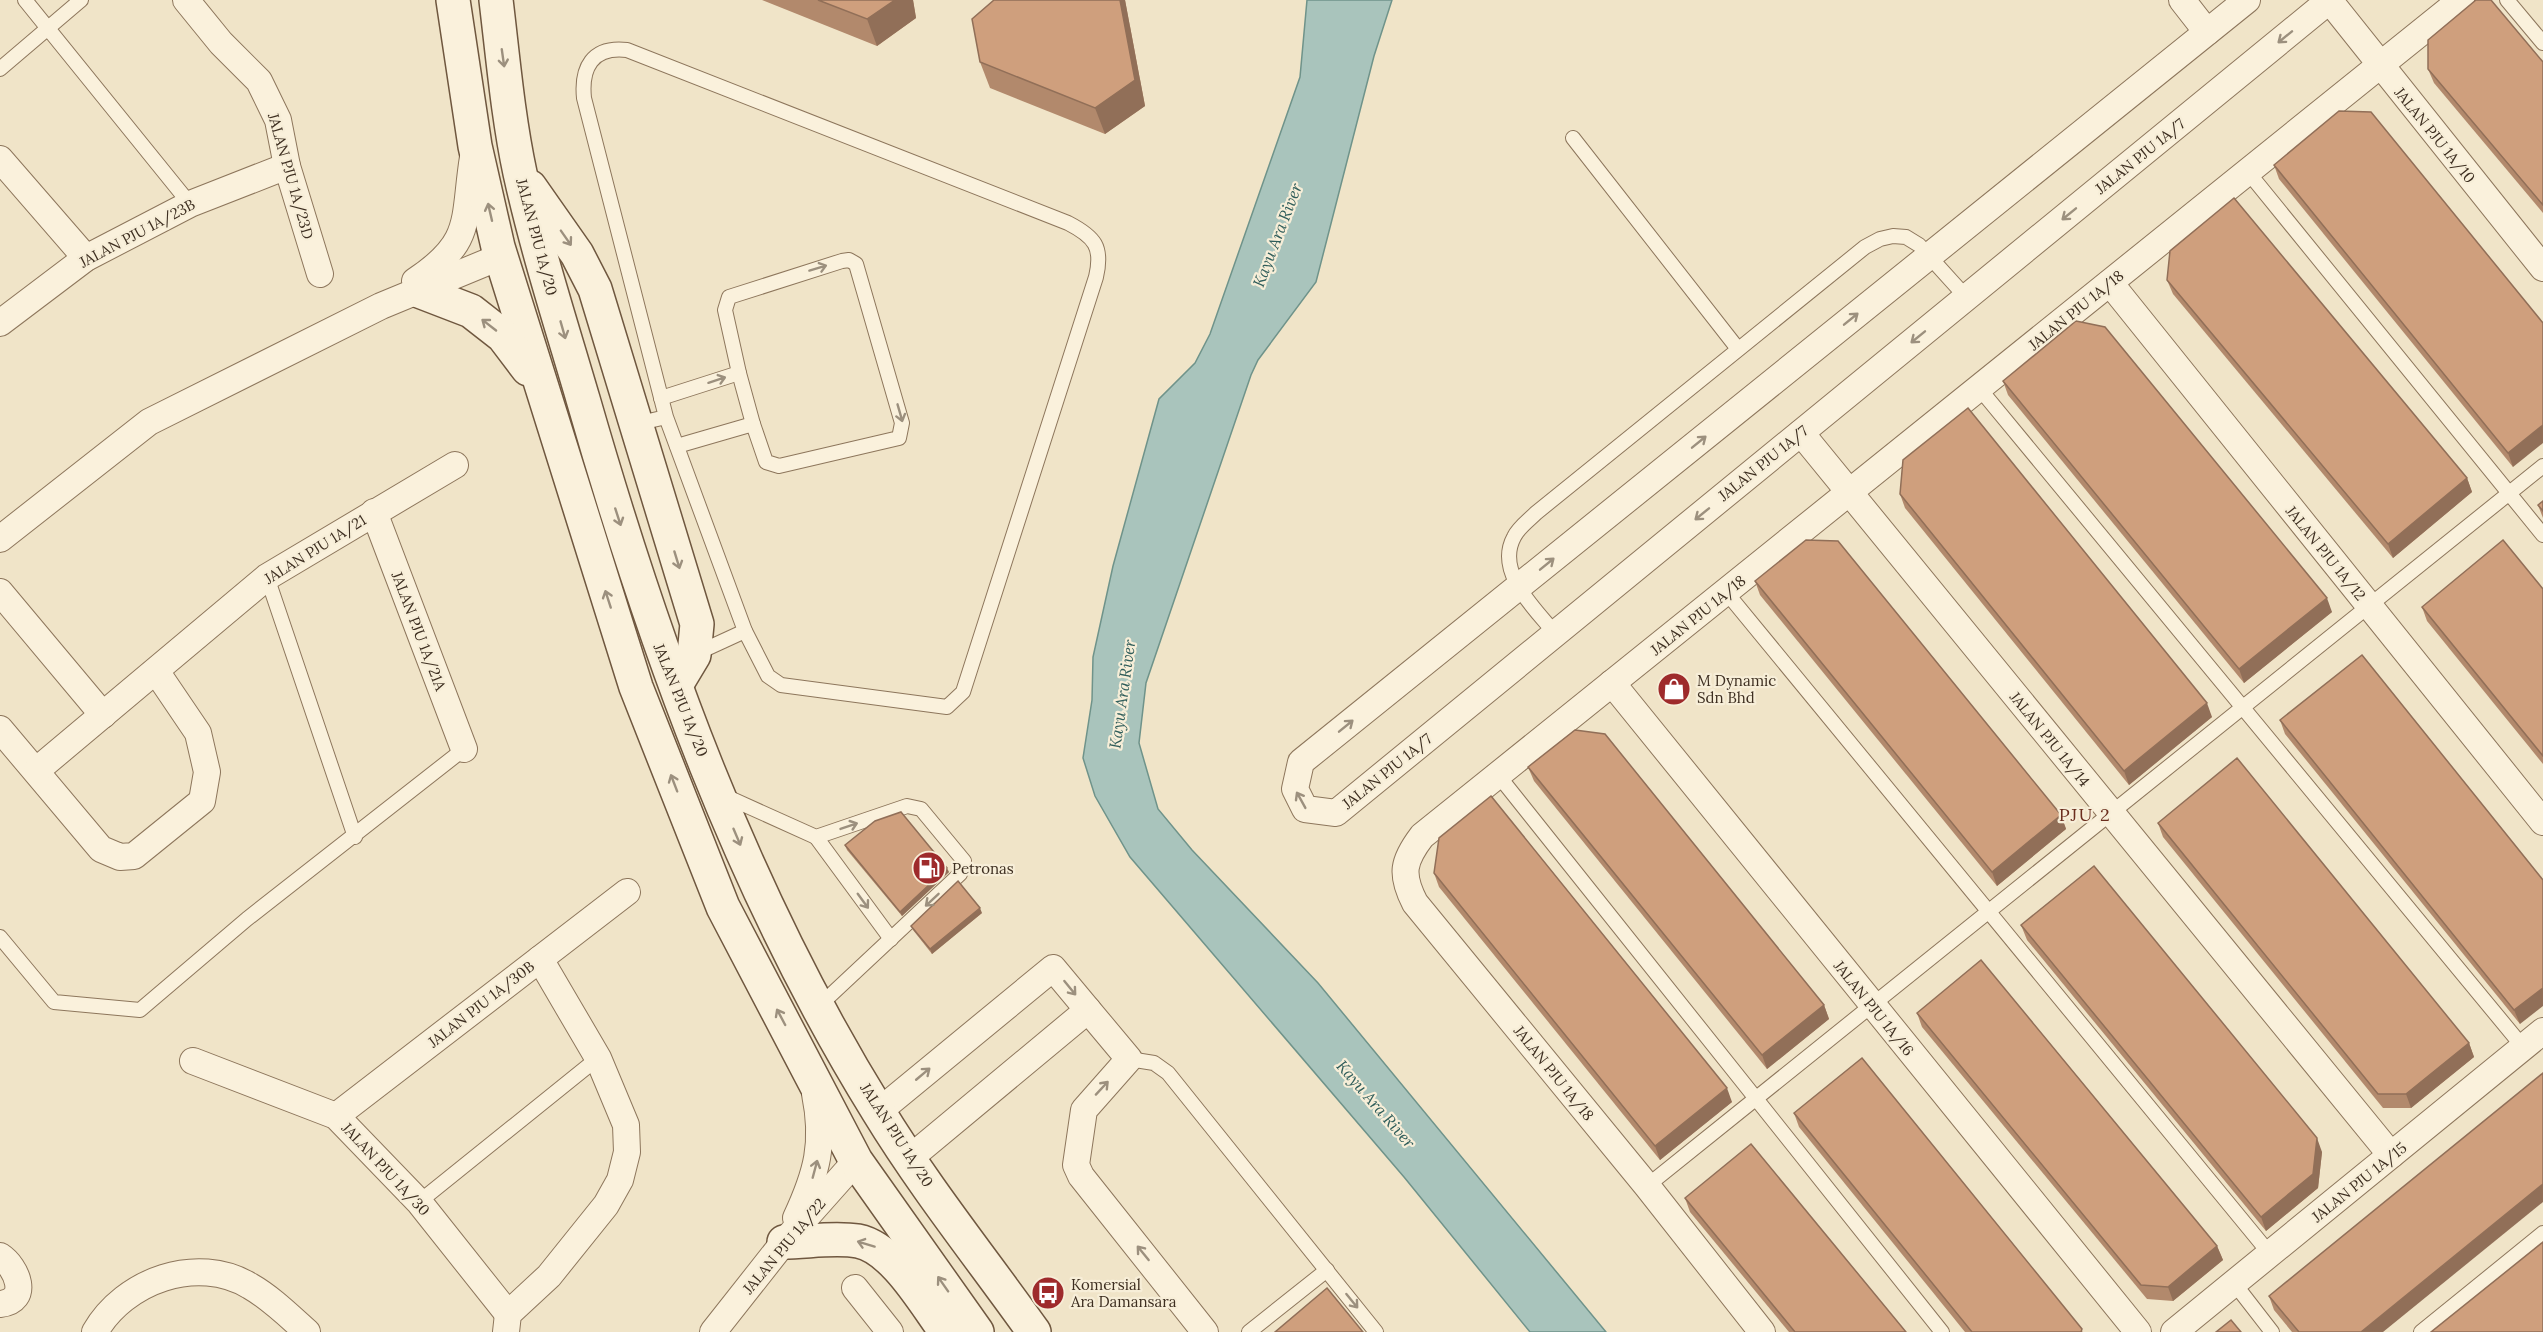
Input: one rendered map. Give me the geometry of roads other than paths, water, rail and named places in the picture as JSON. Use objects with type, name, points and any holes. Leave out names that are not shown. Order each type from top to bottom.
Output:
[{"type":"street","name":"JALAN PJU 1A/23D","points":[[186,0],[221,43],[259,81],[278,120],[287,166],[320,274]]},
{"type":"street","points":[[453,0],[475,146],[501,256],[636,687],[723,907],[856,1161],[977,1332]]},
{"type":"street","name":"JALAN PJU 1A/20","points":[[496,0],[518,159],[535,235],[604,472],[658,643],[718,793],[761,894],[819,1006],[878,1112],[1034,1332]]},
{"type":"street","points":[[2182,0],[2207,32]]},
{"type":"street","name":"JALAN PJU 1A/7","points":[[2247,0],[1300,762],[1295,789],[1305,809],[1336,813],[2329,0]]},
{"type":"street","name":"JALAN PJU 1A/10","points":[[2329,0],[2543,268]]},
{"type":"street","name":"JALAN PJU 1A/18","points":[[1762,1332],[1647,1186],[1414,903],[1407,888],[1404,871],[1408,855],[1422,836],[2461,0]]},
{"type":"street","points":[[381,306],[439,265],[461,238],[475,146]]},
{"type":"street","points":[[0,539],[149,422],[381,306],[501,256],[514,240],[519,219],[508,157],[518,159],[578,254],[595,289],[697,624],[694,655],[676,685]]},
{"type":"street","points":[[0,159],[86,258]]},
{"type":"street","name":"JALAN PJU 1A/23B","points":[[0,323],[86,258],[190,204],[287,166]]},
{"type":"street","name":"JALAN PJU 1A/12","points":[[2110,283],[2543,822]]},
{"type":"street","points":[[419,291],[471,311],[503,336],[540,385]]},
{"type":"street","name":"JALAN PJU 1A/14","points":[[1801,433],[2391,1155]]},
{"type":"street","name":"JALAN PJU 1A/21","points":[[37,770],[267,577],[455,465]]},
{"type":"street","name":"JALAN PJU 1A/21A","points":[[374,512],[464,749]]},
{"type":"street","points":[[0,592],[104,715]]},
{"type":"street","points":[[0,729],[37,770],[101,849],[120,857],[134,855],[175,825],[202,801],[207,772],[198,733],[156,671]]},
{"type":"street","name":"JALAN PJU 1A/16","points":[[1612,683],[2138,1332]]},
{"type":"street","name":"JALAN PJU 1A/30B","points":[[336,1116],[627,892]]},
{"type":"street","points":[[507,1323],[576,1245],[606,1204],[620,1180],[627,1152],[626,1125],[598,1058],[540,959]]},
{"type":"street","points":[[878,1112],[1053,968],[1129,1059],[1084,1110],[1076,1164],[1081,1176],[1205,1332]]},
{"type":"street","points":[[819,1006],[817,1032],[853,1111],[859,1130],[861,1141],[856,1161]]},
{"type":"street","points":[[910,1158],[1088,1010]]},
{"type":"street","name":"JALAN PJU 1A/15","points":[[2174,1332],[2543,1031]]},
{"type":"street","name":"JALAN PJU 1A/30","points":[[193,1061],[336,1116],[419,1202],[507,1323]]},
{"type":"street","points":[[809,1068],[819,1124],[817,1167],[784,1242],[857,1240],[875,1246],[894,1263],[946,1332]]},
{"type":"street","name":"JALAN PJU 1A/22","points":[[713,1332],[784,1242],[856,1161]]},
{"type":"street","points":[[0,1256],[15,1270],[19,1279],[19,1289],[12,1299],[0,1304]]},
{"type":"street","points":[[95,1332],[106,1313],[129,1295],[157,1279],[204,1271],[249,1284],[307,1332]]},
{"type":"street","points":[[855,1288],[890,1332]]},
{"type":"lane","points":[[25,0],[190,204]]},
{"type":"lane","points":[[0,69],[81,0]]},
{"type":"lane","points":[[2507,0],[2543,43]]},
{"type":"lane","points":[[618,49],[638,54],[1068,223],[1084,231],[1096,243],[1100,261],[1096,277],[963,692],[947,707],[781,685],[768,676],[745,631],[666,417],[584,98],[584,72],[595,57],[606,52],[618,49]]},
{"type":"lane","points":[[1573,138],[1738,348]]},
{"type":"lane","points":[[2248,172],[2543,535]]},
{"type":"lane","points":[[1555,633],[1518,587],[1509,551],[1514,536],[1536,513],[1738,348],[1865,247],[1880,239],[1893,236],[1906,237],[1930,255],[1966,297]]},
{"type":"lane","points":[[849,260],[856,264],[902,423],[899,438],[772,465],[762,456],[753,424],[725,310],[729,297],[842,261],[849,260]]},
{"type":"lane","points":[[662,398],[739,373]]},
{"type":"lane","points":[[1979,388],[2523,1047]]},
{"type":"lane","points":[[635,424],[666,417]]},
{"type":"lane","points":[[677,446],[753,424]]},
{"type":"lane","points":[[1647,1186],[2543,466]]},
{"type":"lane","points":[[267,577],[355,837]]},
{"type":"lane","points":[[1726,592],[2270,1254]]},
{"type":"lane","points":[[694,655],[745,631]]},
{"type":"lane","points":[[0,937],[54,1002],[140,1010],[247,919],[355,837],[464,749]]},
{"type":"lane","points":[[1498,775],[1942,1332]]},
{"type":"lane","points":[[718,793],[816,837],[891,939]]},
{"type":"lane","points":[[816,837],[907,806],[921,808],[964,861],[960,873],[819,1006]]},
{"type":"lane","points":[[419,1202],[598,1058]]},
{"type":"lane","points":[[1129,1059],[1154,1063],[1168,1073],[1376,1332]]},
{"type":"lane","points":[[2421,1332],[2543,1233]]},
{"type":"lane","points":[[1249,1332],[1327,1270]]},
{"type":"lane","points":[[2234,1283],[2272,1332]]},
{"type":"water","name":"Kayu Ara River","points":[[1307,0],[1392,0],[1374,56],[1316,282],[1258,360],[1251,375],[1146,683],[1139,743],[1158,809],[1192,850],[1318,983],[1606,1332],[1530,1332],[1404,1177],[1130,857],[1095,796],[1083,758],[1092,700],[1093,657],[1113,566],[1159,399],[1195,363],[1210,334],[1300,77]]},
{"type":"place","name":"M Dynamic Sdn Bhd","points":[[1674,689]]},
{"type":"place","name":"Petronas","points":[[929,868]]},
{"type":"place","name":"Komersial Ara Damansara","points":[[1048,1293]]},
{"type":"district","name":"PJU 2","points":[[2085,814]]}]
